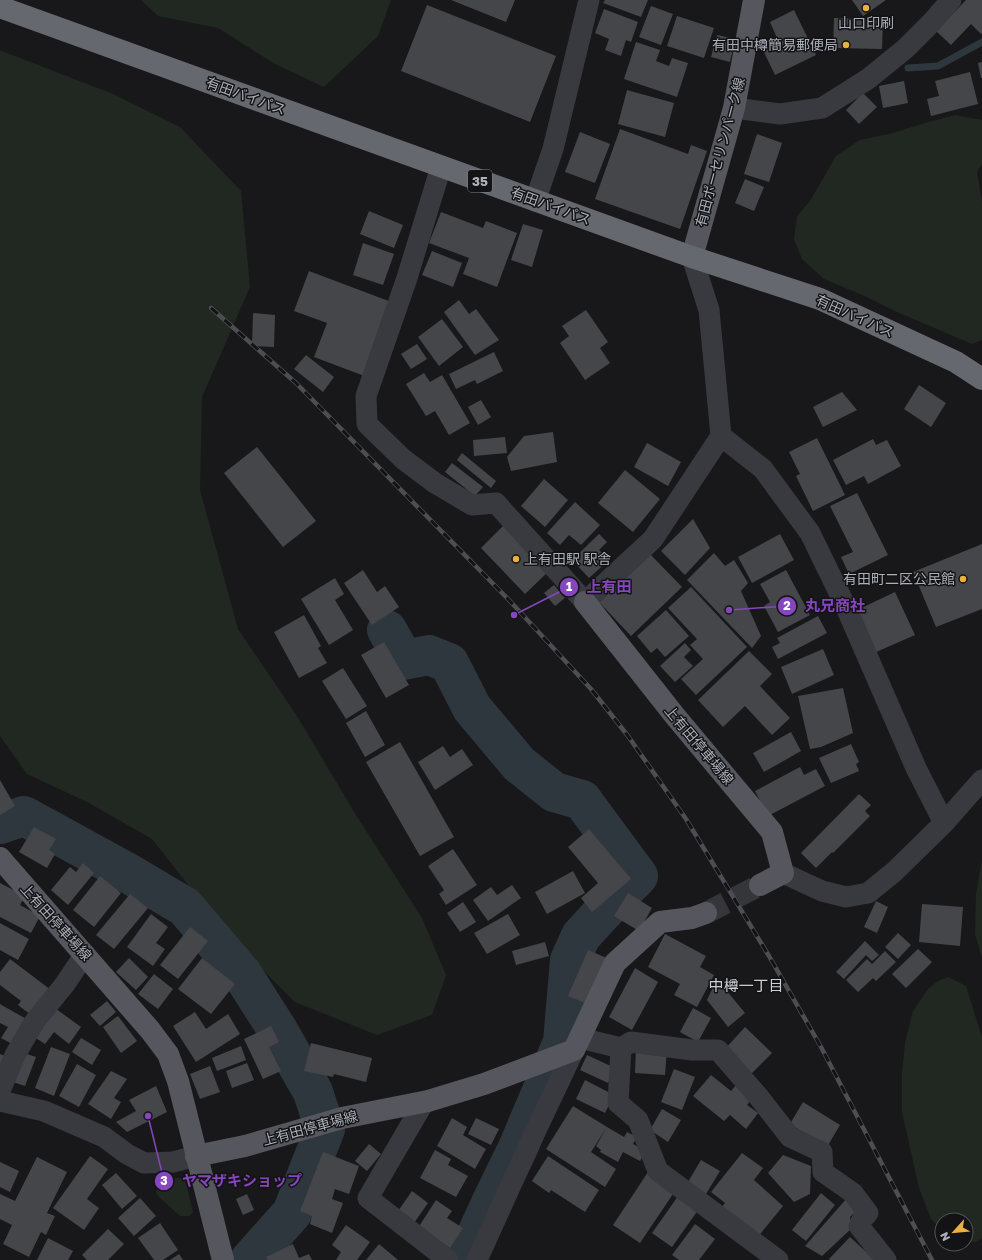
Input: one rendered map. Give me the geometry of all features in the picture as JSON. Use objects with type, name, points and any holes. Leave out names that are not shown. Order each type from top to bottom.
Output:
[{"type":"highway","name":"有田バイパス","points":[[0,7],[534,201],[692,257],[820,299],[956,362],[982,379]]},
{"type":"main road","name":"有田ポーセリンパーク線","points":[[692,257],[734,108],[754,0]]},
{"type":"main road","name":"上有田停車場線","points":[[585,602],[675,716],[772,832],[783,873]]},
{"type":"main road","name":"上有田停車場線","points":[[0,858],[85,954],[150,1030],[168,1054],[178,1081],[196,1156],[245,1146],[342,1118],[424,1102],[484,1084],[577,1044]]},
{"type":"main road","points":[[760,885],[783,873]]},
{"type":"main road","points":[[577,1044],[615,963],[660,922],[692,918],[706,913]]},
{"type":"main road","points":[[196,1156],[223,1260]]},
{"type":"street","points":[[534,201],[553,149],[589,0]]},
{"type":"street","points":[[734,108],[780,114],[822,108],[868,79],[899,54],[932,22],[951,0]]},
{"type":"street","points":[[441,167],[407,278],[366,396],[367,424],[403,459],[435,483],[472,505],[496,503],[585,602],[653,539],[721,436],[708,310],[692,257]]},
{"type":"street","points":[[721,436],[763,469],[810,534],[844,605],[916,768],[944,823]]},
{"type":"street","points":[[783,873],[822,891],[846,897],[868,893],[894,872],[944,823],[982,780]]},
{"type":"street","points":[[0,1091],[15,1055],[35,1021],[65,984],[85,954]]},
{"type":"street","points":[[477,1260],[577,1044],[621,1048],[631,1042],[692,1050],[718,1050],[758,1096],[790,1137],[822,1152],[822,1180],[853,1193],[868,1213],[863,1218],[859,1226],[893,1259]]},
{"type":"street","points":[[621,1048],[618,1103],[638,1120],[658,1170],[778,1260]]},
{"type":"street","points":[[0,1101],[44,1111],[104,1137],[127,1154],[144,1163],[173,1162],[196,1156]]},
{"type":"street","points":[[424,1102],[368,1198],[448,1260]]},
{"type":"shaded area","points":[[141,0],[391,0],[378,36],[324,87],[275,64],[218,28],[158,16]]},
{"type":"shaded area","points":[[0,51],[113,94],[180,127],[241,191],[250,287],[202,397],[200,490],[238,629],[297,716],[356,815],[422,918],[446,975],[432,1015],[377,1035],[295,1002],[229,937],[152,839],[87,802],[27,774],[0,736]]},
{"type":"shaded area","points":[[955,115],[982,120],[982,164],[977,172],[982,202],[982,340],[972,344],[824,279],[802,259],[794,239],[797,216],[810,201],[836,156],[860,140],[893,133]]},
{"type":"shaded area","points":[[982,859],[982,955],[975,934],[976,894]]},
{"type":"shaded area","points":[[948,977],[966,986],[982,1037],[982,1238],[976,1242],[974,1242],[974,1212],[934,1212],[934,1222],[931,1219],[919,1188],[902,1112],[902,1073],[905,1043],[913,1011],[928,989],[938,981]]},
{"type":"shaded area","points":[[175,1178],[182,1178],[186,1183],[193,1212],[189,1216],[180,1216],[159,1197],[156,1192],[158,1188]]},
{"type":"building","points":[[451,0],[515,0],[506,22]]},
{"type":"building","points":[[605,0],[648,0],[641,17],[603,3]]},
{"type":"building","name":"山口印刷","points":[[852,0],[886,0],[863,16]]},
{"type":"building","points":[[966,0],[982,0],[982,33],[981,34],[971,24],[951,45],[936,31]]},
{"type":"building","points":[[427,5],[556,56],[530,122],[401,71]]},
{"type":"building","points":[[651,6],[673,14],[661,45],[639,37]]},
{"type":"building","points":[[604,9],[638,22],[631,42],[626,40],[621,56],[605,50],[609,39],[595,33]]},
{"type":"building","points":[[794,10],[816,55],[775,75],[761,46],[777,38],[770,22]]},
{"type":"building","points":[[677,16],[714,28],[704,58],[667,46]]},
{"type":"building","points":[[834,18],[883,19],[882,49],[833,48]]},
{"type":"building","points":[[717,35],[735,39],[730,62],[711,57]]},
{"type":"building","points":[[636,42],[660,50],[656,61],[669,66],[672,58],[688,63],[677,97],[624,79]]},
{"type":"building","points":[[982,62],[982,78],[981,78],[978,63]]},
{"type":"building","points":[[970,72],[978,104],[931,116],[927,99],[939,96],[935,81]]},
{"type":"building","points":[[904,81],[908,103],[883,108],[879,86]]},
{"type":"building","points":[[627,90],[674,103],[665,137],[618,124]]},
{"type":"building","points":[[863,93],[877,107],[859,124],[846,110]]},
{"type":"building","points":[[620,129],[688,154],[691,145],[707,151],[680,229],[595,199]]},
{"type":"building","points":[[580,132],[610,144],[595,183],[565,172]]},
{"type":"building","points":[[757,134],[782,143],[769,182],[744,174]]},
{"type":"building","points":[[745,179],[764,187],[754,211],[735,203]]},
{"type":"building","points":[[369,211],[403,225],[394,248],[360,234]]},
{"type":"building","points":[[441,212],[483,228],[486,221],[517,233],[497,287],[463,274],[469,258],[429,243]]},
{"type":"building","points":[[523,224],[543,230],[532,267],[511,260]]},
{"type":"building","points":[[363,243],[394,254],[383,285],[353,275]]},
{"type":"building","points":[[432,251],[462,263],[453,287],[422,275]]},
{"type":"building","points":[[309,271],[394,303],[367,377],[314,357],[327,323],[294,311]]},
{"type":"building","points":[[459,300],[469,314],[476,309],[499,340],[475,355],[444,312]]},
{"type":"building","points":[[586,310],[608,342],[600,348],[610,363],[585,380],[560,343],[569,336],[562,326]]},
{"type":"building","points":[[253,313],[275,315],[274,347],[252,346]]},
{"type":"building","points":[[442,319],[463,347],[439,366],[418,337]]},
{"type":"building","points":[[417,344],[427,359],[411,369],[401,354]]},
{"type":"building","points":[[494,352],[503,371],[477,384],[475,380],[456,389],[449,374]]},
{"type":"building","points":[[306,355],[334,377],[323,392],[294,369]]},
{"type":"building","points":[[424,373],[430,382],[442,375],[470,423],[449,435],[435,411],[426,416],[406,384]]},
{"type":"building","points":[[919,385],[946,403],[931,427],[904,409]]},
{"type":"building","points":[[842,392],[857,410],[823,427],[813,407]]},
{"type":"building","points":[[481,400],[491,417],[478,425],[468,407]]},
{"type":"building","points":[[553,432],[557,462],[511,471],[507,457],[524,436]]},
{"type":"building","points":[[505,437],[507,453],[474,456],[473,440]]},
{"type":"building","points":[[817,438],[845,495],[813,511],[796,476],[800,474],[789,452]]},
{"type":"building","points":[[873,439],[876,445],[887,440],[901,466],[868,484],[864,476],[846,485],[833,460]]},
{"type":"building","points":[[647,443],[681,462],[668,486],[634,467]]},
{"type":"building","points":[[257,447],[316,521],[283,547],[224,473]]},
{"type":"building","points":[[462,453],[496,481],[491,488],[457,460]]},
{"type":"building","points":[[452,463],[483,487],[475,496],[445,472]]},
{"type":"building","points":[[625,470],[660,499],[633,532],[598,503]]},
{"type":"building","points":[[544,479],[568,500],[545,527],[521,506]]},
{"type":"building","points":[[857,493],[888,555],[849,574],[841,557],[853,552],[830,506]]},
{"type":"building","points":[[575,502],[600,525],[581,545],[569,535],[560,545],[547,533]]},
{"type":"building","points":[[693,519],[710,548],[685,575],[661,551]]},
{"type":"building","name":"上有田駅 駅舎","points":[[506,523],[550,570],[525,594],[481,548]]},
{"type":"building","points":[[599,534],[607,542],[599,550],[609,560],[589,578],[572,560]]},
{"type":"building","points":[[780,534],[794,560],[752,583],[738,557]]},
{"type":"building","points":[[982,544],[982,609],[936,627],[913,572]]},
{"type":"building","points":[[714,553],[725,566],[734,560],[748,583],[741,591],[761,636],[752,648],[687,580]]},
{"type":"building","points":[[650,554],[682,587],[631,636],[599,602]]},
{"type":"building","points":[[363,570],[377,592],[385,586],[399,607],[372,625],[344,583]]},
{"type":"building","points":[[786,570],[810,615],[778,632],[764,606],[770,602],[760,584]]},
{"type":"building","points":[[335,578],[344,594],[335,600],[353,630],[329,645],[301,599]]},
{"type":"building","points":[[554,585],[565,598],[555,606],[544,593]]},
{"type":"building","points":[[691,587],[747,647],[696,695],[681,679],[703,659],[690,645],[697,639],[668,608]]},
{"type":"building","points":[[895,592],[915,635],[874,653],[855,611]]},
{"type":"building","points":[[666,610],[689,636],[665,657],[657,648],[651,653],[637,636]]},
{"type":"building","points":[[304,615],[321,646],[318,648],[327,663],[299,678],[274,632]]},
{"type":"building","points":[[818,616],[827,633],[778,659],[772,647],[780,643],[777,638]]},
{"type":"building","points":[[384,642],[409,685],[386,698],[361,655]]},
{"type":"building","points":[[685,643],[691,650],[684,657],[693,666],[675,682],[660,666]]},
{"type":"building","points":[[823,649],[834,675],[792,694],[781,667]]},
{"type":"building","points":[[749,651],[772,674],[760,686],[790,718],[772,735],[745,706],[723,727],[698,700]]},
{"type":"building","points":[[343,668],[367,706],[346,719],[322,681]]},
{"type":"building","points":[[843,688],[853,733],[821,747],[810,749],[798,696]]},
{"type":"building","points":[[366,711],[385,745],[365,757],[346,723]]},
{"type":"building","points":[[791,732],[801,751],[764,772],[753,753]]},
{"type":"building","points":[[400,742],[454,837],[420,856],[366,762]]},
{"type":"building","points":[[851,744],[859,762],[856,764],[859,771],[831,783],[819,758]]},
{"type":"building","points":[[443,746],[450,757],[462,749],[473,765],[435,790],[418,762]]},
{"type":"building","points":[[800,767],[804,775],[816,769],[825,786],[768,816],[755,791]]},
{"type":"building","points":[[0,780],[15,806],[0,815]]},
{"type":"building","points":[[859,794],[871,805],[865,811],[870,816],[816,868],[801,853]]},
{"type":"building","points":[[34,827],[56,839],[49,850],[55,854],[47,868],[19,852]]},
{"type":"building","points":[[589,829],[631,879],[592,912],[581,898],[598,883],[568,847]]},
{"type":"building","points":[[453,849],[477,885],[446,905],[439,894],[444,890],[428,866]]},
{"type":"building","points":[[83,863],[94,873],[68,905],[51,890],[70,867],[76,872]]},
{"type":"building","points":[[573,871],[585,893],[547,914],[535,892]]},
{"type":"building","points":[[100,876],[121,893],[94,927],[73,910]]},
{"type":"building","points":[[0,883],[25,896],[20,905],[40,916],[31,933],[0,917]]},
{"type":"building","points":[[512,885],[521,898],[488,921],[473,900],[491,887],[497,895]]},
{"type":"building","points":[[628,893],[652,908],[639,931],[614,916]]},
{"type":"building","points":[[130,894],[148,908],[114,949],[96,935]]},
{"type":"building","points":[[876,901],[888,907],[877,933],[864,927]]},
{"type":"building","points":[[463,902],[476,922],[460,932],[447,913]]},
{"type":"building","points":[[922,904],[963,907],[960,946],[919,942]]},
{"type":"building","points":[[151,914],[168,927],[156,943],[165,949],[153,966],[127,947]]},
{"type":"building","points":[[508,914],[520,935],[487,954],[474,933]]},
{"type":"building","points":[[0,923],[29,939],[18,960],[0,950]]},
{"type":"building","points":[[190,927],[208,941],[178,979],[160,965]]},
{"type":"building","points":[[898,933],[911,945],[898,959],[885,947]]},
{"type":"building","points":[[665,934],[706,956],[700,967],[714,975],[697,1007],[674,995],[680,984],[648,967]]},
{"type":"building","points":[[865,941],[879,955],[872,961],[866,955],[844,979],[836,972]]},
{"type":"building","points":[[545,942],[549,956],[516,965],[512,951]]},
{"type":"building","points":[[918,949],[932,962],[906,988],[892,974]]},
{"type":"building","points":[[588,950],[609,959],[590,1005],[568,996]]},
{"type":"building","points":[[885,951],[896,962],[876,981],[873,978],[858,992],[846,980],[867,959],[872,964]]},
{"type":"building","points":[[129,958],[148,977],[136,990],[116,972]]},
{"type":"building","points":[[202,958],[235,984],[211,1014],[178,989]]},
{"type":"building","points":[[10,959],[51,990],[31,1015],[18,1005],[21,1001],[0,985],[0,972]]},
{"type":"building","points":[[635,968],[658,982],[632,1030],[609,1017]]},
{"type":"building","points":[[154,974],[173,989],[158,1009],[138,994]]},
{"type":"building","points":[[717,979],[745,1013],[728,1027],[707,1000]]},
{"type":"building","points":[[107,1001],[116,1012],[100,1026],[90,1015]]},
{"type":"building","points":[[0,1004],[28,1020],[14,1045],[1,1038],[8,1027],[0,1023]]},
{"type":"building","points":[[52,1006],[81,1027],[69,1044],[54,1032],[45,1044],[31,1035]]},
{"type":"building","points":[[693,1008],[711,1018],[698,1042],[680,1032]]},
{"type":"building","points":[[195,1012],[206,1029],[228,1014],[240,1034],[196,1062],[173,1026]]},
{"type":"building","points":[[118,1016],[137,1041],[121,1053],[103,1027]]},
{"type":"building","points":[[271,1026],[279,1042],[269,1047],[281,1071],[263,1079],[244,1039]]},
{"type":"building","points":[[745,1027],[772,1053],[751,1074],[725,1049]]},
{"type":"building","points":[[81,1038],[101,1050],[92,1065],[72,1052]]},
{"type":"building","points":[[311,1043],[372,1058],[366,1082],[334,1074],[333,1077],[304,1071]]},
{"type":"building","points":[[241,1046],[246,1060],[217,1071],[212,1058]]},
{"type":"building","points":[[51,1047],[70,1054],[54,1096],[35,1088]]},
{"type":"building","points":[[636,1047],[667,1049],[665,1075],[635,1073]]},
{"type":"building","points":[[21,1052],[36,1057],[25,1086],[10,1081]]},
{"type":"building","points":[[0,1054],[5,1056],[0,1070]]},
{"type":"building","points":[[587,1055],[615,1068],[608,1083],[580,1070]]},
{"type":"building","points":[[247,1063],[254,1080],[232,1088],[226,1071]]},
{"type":"building","points":[[77,1064],[96,1075],[79,1107],[59,1096]]},
{"type":"building","points":[[210,1066],[220,1092],[200,1099],[190,1074]]},
{"type":"building","points":[[674,1069],[695,1077],[682,1110],[661,1102]]},
{"type":"building","points":[[111,1071],[127,1079],[114,1098],[121,1102],[111,1119],[88,1104]]},
{"type":"building","points":[[711,1075],[731,1091],[736,1085],[752,1098],[747,1105],[758,1113],[746,1129],[730,1115],[724,1121],[693,1096]]},
{"type":"building","points":[[585,1080],[614,1095],[605,1113],[576,1099]]},
{"type":"building","points":[[156,1086],[167,1112],[127,1132],[116,1122],[136,1111],[129,1100]]},
{"type":"building","points":[[803,1102],[840,1125],[827,1147],[790,1124]]},
{"type":"building","points":[[573,1106],[607,1127],[591,1152],[616,1169],[605,1187],[546,1149]]},
{"type":"building","points":[[662,1109],[681,1120],[668,1142],[650,1130]]},
{"type":"building","points":[[452,1118],[467,1127],[463,1135],[486,1149],[475,1169],[437,1146]]},
{"type":"building","points":[[476,1118],[499,1129],[491,1145],[468,1134]]},
{"type":"building","points":[[607,1127],[624,1137],[627,1132],[637,1137],[633,1144],[646,1151],[640,1161],[623,1152],[618,1162],[600,1152],[601,1150],[596,1146]]},
{"type":"building","points":[[369,1144],[381,1154],[367,1171],[355,1161]]},
{"type":"building","points":[[435,1150],[451,1159],[448,1165],[468,1176],[456,1197],[420,1178]]},
{"type":"building","points":[[323,1152],[359,1166],[349,1194],[335,1189],[332,1199],[343,1203],[332,1233],[310,1224],[312,1216],[300,1211]]},
{"type":"building","points":[[742,1153],[763,1168],[754,1180],[783,1206],[757,1238],[720,1209],[725,1203],[711,1192]]},
{"type":"building","points":[[783,1155],[811,1166],[810,1194],[794,1202],[768,1173]]},
{"type":"building","points":[[90,1156],[108,1169],[87,1199],[99,1208],[84,1230],[53,1208]]},
{"type":"building","points":[[548,1156],[599,1190],[585,1212],[551,1190],[549,1193],[532,1181]]},
{"type":"building","points":[[37,1157],[67,1172],[47,1213],[55,1216],[46,1235],[41,1232],[29,1257],[3,1244],[12,1225],[0,1219],[0,1194],[15,1201]]},
{"type":"building","points":[[701,1160],[720,1171],[706,1194],[688,1182]]},
{"type":"building","points":[[0,1162],[19,1171],[10,1192],[0,1187]]},
{"type":"building","points":[[648,1172],[675,1191],[640,1243],[613,1225]]},
{"type":"building","points":[[116,1173],[137,1196],[122,1209],[102,1185]]},
{"type":"building","points":[[412,1191],[428,1203],[414,1223],[398,1211]]},
{"type":"building","points":[[681,1192],[701,1206],[672,1247],[652,1233]]},
{"type":"building","points":[[821,1193],[835,1205],[806,1241],[792,1230]]},
{"type":"building","points":[[247,1194],[254,1210],[243,1215],[236,1199]]},
{"type":"building","points":[[140,1198],[156,1216],[134,1236],[118,1218]]},
{"type":"building","points":[[847,1198],[858,1209],[850,1217],[852,1228],[822,1256],[805,1246]]},
{"type":"building","points":[[436,1200],[452,1211],[447,1218],[463,1228],[450,1248],[418,1228]]},
{"type":"building","points":[[160,1223],[178,1250],[163,1260],[154,1260],[138,1238]]},
{"type":"building","points":[[695,1224],[715,1239],[699,1260],[679,1260],[672,1255]]},
{"type":"building","points":[[346,1225],[370,1242],[357,1260],[336,1260],[341,1252],[332,1245]]},
{"type":"building","points":[[108,1229],[124,1244],[108,1260],[87,1260],[82,1255]]},
{"type":"building","points":[[850,1237],[875,1260],[830,1260],[829,1259]]},
{"type":"building","points":[[48,1238],[73,1251],[68,1260],[37,1260]]},
{"type":"building","points":[[293,1244],[299,1258],[309,1254],[312,1260],[268,1260],[266,1257]]},
{"type":"building","points":[[379,1244],[398,1260],[366,1260]]},
{"type":"building","points":[[179,1254],[183,1260],[170,1260]]},
{"type":"waterway","points":[[908,68],[938,66],[982,42]]},
{"type":"waterway","points":[[387,630],[404,660],[429,655],[449,663],[472,708],[519,764],[554,792],[582,800],[638,876],[581,936],[570,960],[563,1042],[517,1150],[465,1260]]},
{"type":"waterway","points":[[0,824],[24,816],[128,873],[185,907],[242,974],[277,1029],[313,1092],[325,1129],[292,1213],[250,1260]]},
{"type":"tunnel","points":[[706,913],[760,885]]},
{"type":"railway","points":[[211,308],[296,383],[508,599],[591,689],[628,736],[686,819],[769,956],[821,1047],[932,1260]]},
{"type":"place","name":"山口印刷","points":[[866,8]]},
{"type":"place","name":"有田中樽簡易郵便局","points":[[846,45]]},
{"type":"place","name":"上有田駅 駅舎","points":[[516,559]]},
{"type":"place","name":"有田町二区公民館","points":[[963,579]]},
{"type":"place","name":"丸兄商社","points":[[729,610]]},
{"type":"place","name":"上有田","points":[[514,615]]},
{"type":"place","name":"ヤマザキショップ","points":[[148,1116]]},
{"type":"district","name":"中樽一丁目","points":[[746,986]]}]
